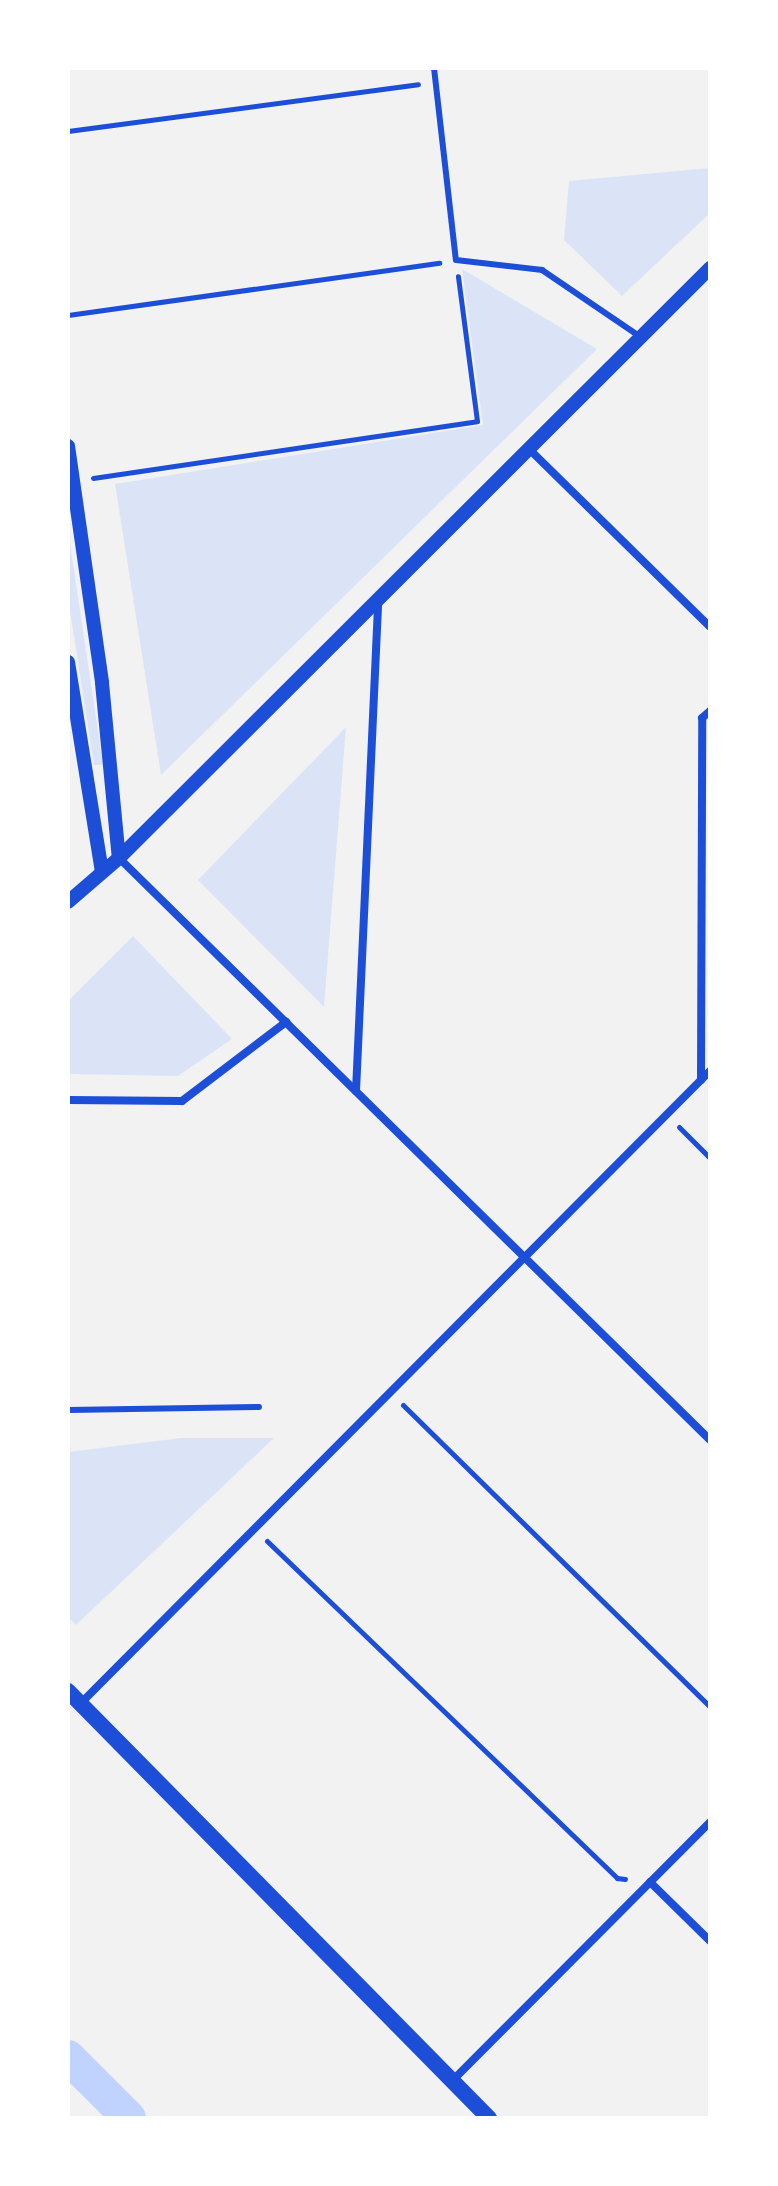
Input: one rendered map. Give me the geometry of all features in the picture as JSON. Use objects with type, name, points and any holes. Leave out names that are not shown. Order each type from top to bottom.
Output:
[{"type":"main road","points":[[68,1691],[489,2118]]},
{"type":"street","points":[[68,902],[119,858],[527,447],[710,268]]},
{"type":"street","points":[[68,446],[102,683],[119,858],[710,1440]]},
{"type":"street","points":[[527,447],[710,627]]},
{"type":"street","points":[[356,1091],[379,595]]},
{"type":"street","points":[[68,662],[102,871]]},
{"type":"street","points":[[701,1080],[702,718],[710,711]]},
{"type":"street","points":[[68,1100],[182,1101],[286,1022]]},
{"type":"street","points":[[81,1703],[710,1071]]},
{"type":"street","points":[[452,2081],[710,1822]]},
{"type":"street","points":[[650,1882],[710,1941]]},
{"type":"lane","points":[[434,68],[456,260],[542,270],[639,336]]},
{"type":"lane","points":[[68,1410],[259,1407]]},
{"type":"path","points":[[68,131],[435,81]]},
{"type":"path","points":[[68,315],[456,260],[477,421],[73,481]]},
{"type":"path","points":[[667,1114],[710,1158]]},
{"type":"path","points":[[390,1392],[710,1707]]},
{"type":"path","points":[[254,1529],[617,1878],[650,1882]]},
{"type":"shaded area","points":[[710,168],[710,213],[622,296],[564,240],[569,181]]},
{"type":"shaded area","points":[[462,269],[597,349],[161,775],[115,484],[483,425]]},
{"type":"shaded area","points":[[68,530],[103,765],[94,765],[68,598]]},
{"type":"shaded area","points":[[346,727],[324,1007],[198,880]]},
{"type":"shaded area","points":[[133,936],[232,1039],[178,1076],[68,1074],[68,1001]]},
{"type":"shaded area","points":[[181,1438],[274,1438],[76,1625],[68,1617],[68,1452]]},
{"type":"waterway","points":[[68,2057],[129,2118]]}]
